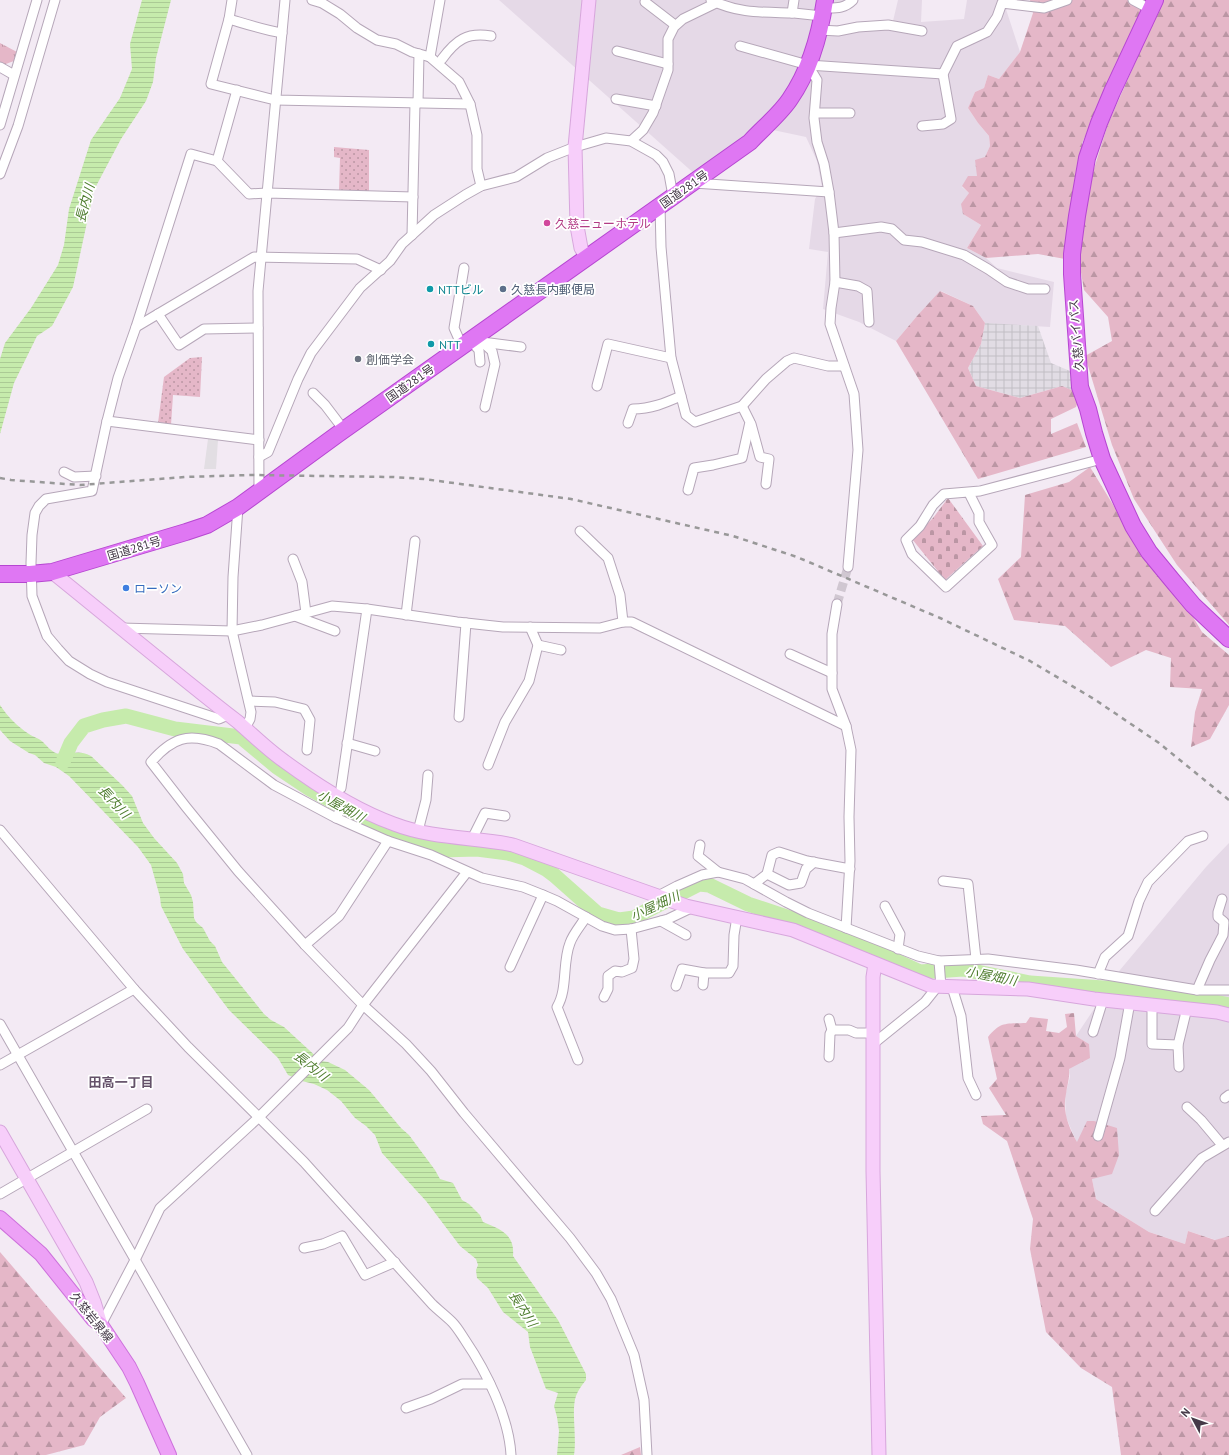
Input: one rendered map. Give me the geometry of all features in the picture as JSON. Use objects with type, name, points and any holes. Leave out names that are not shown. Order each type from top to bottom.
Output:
[{"type":"highway","name":"久慈バイパス","points":[[1153,5],[1106,104],[1087,158],[1072,254],[1073,298],[1080,387],[1088,409],[1102,459],[1133,526],[1149,552],[1193,605],[1229,640]]},
{"type":"highway","name":"国道281号","points":[[0,574],[52,572],[207,525],[238,507],[344,430],[472,342],[692,182],[750,142],[790,100],[808,65],[818,37],[822,13]]},
{"type":"main road","name":"久慈岩泉線","points":[[0,1218],[41,1254],[93,1318],[101,1325],[129,1367],[169,1455]]},
{"type":"street","points":[[0,124],[37,0]]},
{"type":"street","points":[[0,174],[18,126],[55,0]]},
{"type":"street","points":[[232,0],[229,19],[211,84],[275,100],[470,104]]},
{"type":"street","points":[[259,491],[258,291],[285,0]]},
{"type":"street","points":[[312,0],[340,14],[357,28],[377,40],[396,44],[430,57],[459,82],[470,104],[477,135],[477,169],[481,186]]},
{"type":"street","points":[[430,57],[440,0]]},
{"type":"street","points":[[587,258],[581,248],[577,226],[575,147],[589,0]]},
{"type":"street","points":[[792,13],[794,0]]},
{"type":"street","points":[[631,140],[643,130],[653,113],[668,70],[668,39],[676,25],[683,19],[714,1],[729,8],[746,12],[769,14],[822,13],[848,5],[853,0]]},
{"type":"street","points":[[922,126],[943,124],[951,119],[943,74],[957,46],[986,32],[996,17],[1002,3],[1044,8],[1067,0]]},
{"type":"street","points":[[1134,0],[1153,5]]},
{"type":"street","points":[[645,2],[676,25]]},
{"type":"street","points":[[822,13],[838,31],[858,27],[888,25],[922,32]]},
{"type":"street","points":[[229,19],[264,30],[282,33]]},
{"type":"street","points":[[442,59],[453,45],[468,36],[483,34],[491,36]]},
{"type":"street","points":[[740,46],[808,65],[943,74]]},
{"type":"street","points":[[616,51],[668,64]]},
{"type":"street","points":[[412,235],[419,54]]},
{"type":"street","points":[[808,65],[817,80],[814,113],[817,142],[824,164],[834,233],[835,282],[830,324],[854,394],[858,450],[848,567]]},
{"type":"street","points":[[0,68],[14,75]]},
{"type":"street","points":[[217,160],[237,90]]},
{"type":"street","points":[[616,99],[656,106]]},
{"type":"street","points":[[814,113],[850,113]]},
{"type":"street","points":[[259,456],[268,452],[298,379],[311,353],[360,288],[381,270],[412,235],[434,215],[481,186],[516,177],[547,158],[575,147],[606,138],[631,140],[656,154],[663,162],[669,174],[661,247],[671,358],[686,415],[695,422],[742,406],[766,379],[786,361],[794,358],[828,366],[844,366]]},
{"type":"street","points":[[228,714],[219,719],[137,692],[90,674],[69,661],[47,636],[32,596],[27,574],[35,513],[46,499],[92,491],[118,378],[136,327],[191,154],[217,160],[249,194],[267,193],[413,197]]},
{"type":"street","points":[[692,182],[829,192]]},
{"type":"street","points":[[834,233],[881,226],[892,229],[904,240],[922,242],[964,255],[1007,282],[1028,289],[1045,289]]},
{"type":"street","points":[[136,327],[254,257],[357,259],[381,270]]},
{"type":"street","points":[[464,268],[454,328],[480,350],[480,362]]},
{"type":"street","points":[[835,282],[858,286],[867,291],[869,322]]},
{"type":"street","points":[[158,314],[179,345],[204,329],[258,328]]},
{"type":"street","points":[[472,342],[521,347]]},
{"type":"street","points":[[472,342],[492,351],[494,364],[486,406]]},
{"type":"street","points":[[597,386],[608,344],[671,358]]},
{"type":"street","points":[[313,393],[326,404],[344,430]]},
{"type":"street","points":[[628,424],[633,409],[645,409],[657,406],[681,396]]},
{"type":"street","points":[[742,406],[750,422],[760,458],[770,459],[766,484]]},
{"type":"street","points":[[107,421],[259,440]]},
{"type":"street","points":[[688,490],[694,468],[712,466],[742,458],[750,422]]},
{"type":"street","points":[[969,493],[979,513],[979,522],[992,545],[946,587],[912,554],[906,540],[920,526],[933,505],[944,494],[980,491],[1102,459]]},
{"type":"street","points":[[64,472],[74,477],[96,476]]},
{"type":"street","points":[[238,507],[233,577],[232,631],[251,712],[250,719],[245,728]]},
{"type":"street","points":[[580,531],[608,558],[620,595],[623,622]]},
{"type":"street","points":[[406,615],[416,541]]},
{"type":"street","points":[[293,559],[302,582],[306,613]]},
{"type":"street","points":[[52,572],[284,761],[344,802],[394,824],[448,837],[495,841],[513,845],[688,907],[793,930],[931,986],[943,985],[1028,989],[1103,1000],[1218,1012],[1229,1015]]},
{"type":"street","points":[[837,604],[832,634],[832,689],[846,726],[851,750],[849,817],[850,868],[846,928]]},
{"type":"street","points":[[121,628],[232,631],[332,606],[367,609],[503,627],[600,628],[623,622],[632,622],[846,726]]},
{"type":"street","points":[[341,788],[367,609]]},
{"type":"street","points":[[295,616],[335,631]]},
{"type":"street","points":[[459,717],[466,623]]},
{"type":"street","points":[[488,766],[506,722],[529,681],[538,646],[530,627]]},
{"type":"street","points":[[538,646],[561,650]]},
{"type":"street","points":[[790,654],[832,673]]},
{"type":"street","points":[[249,701],[275,702],[304,709],[310,720],[307,750]]},
{"type":"street","points":[[647,1455],[644,1400],[634,1356],[611,1299],[596,1272],[570,1238],[464,1113],[431,1071],[406,1044],[363,1004],[305,945],[238,872],[151,762],[170,744],[183,739],[195,738],[208,740],[219,744],[274,785],[336,817],[388,841],[431,855],[482,878],[523,887],[543,895],[602,926],[615,930],[631,930],[661,921],[688,907]]},
{"type":"street","points":[[347,743],[375,751]]},
{"type":"street","points":[[418,831],[426,800],[428,775]]},
{"type":"street","points":[[336,817],[344,802]]},
{"type":"street","points":[[472,839],[485,813],[505,816]]},
{"type":"street","points":[[0,830],[134,989],[188,1047],[304,1162],[432,1304],[453,1322],[478,1359],[490,1384],[500,1407],[510,1443],[511,1455]]},
{"type":"street","points":[[1098,974],[1104,957],[1128,936],[1139,901],[1148,882],[1188,841],[1203,836]]},
{"type":"street","points":[[305,945],[339,916],[388,841]]},
{"type":"street","points":[[700,845],[698,856],[718,872],[745,879],[786,902],[846,928],[939,964],[976,959],[988,959],[1098,974],[1197,990],[1229,990]]},
{"type":"street","points":[[754,884],[767,874],[772,855],[779,852],[814,862],[850,868]]},
{"type":"street","points":[[767,874],[789,885],[801,883],[806,869],[814,862]]},
{"type":"street","points":[[101,1325],[160,1208],[258,1118],[348,1028],[363,1004],[467,872]]},
{"type":"street","points":[[660,897],[678,886],[702,875],[718,872]]},
{"type":"street","points":[[943,881],[968,884],[976,959]]},
{"type":"street","points":[[510,966],[543,895]]},
{"type":"street","points":[[1197,990],[1223,934],[1224,922],[1218,917],[1222,899]]},
{"type":"street","points":[[884,906],[900,934],[898,949]]},
{"type":"street","points":[[578,1060],[557,1007],[562,999],[564,972],[570,943],[586,917]]},
{"type":"street","points":[[676,986],[682,969],[704,973],[729,973],[733,966],[734,935],[737,917]]},
{"type":"street","points":[[661,921],[686,935]]},
{"type":"street","points":[[604,997],[608,988],[608,976],[615,971],[622,972],[632,968],[634,959],[631,930]]},
{"type":"street","points":[[875,964],[873,977],[873,1171],[878,1455]]},
{"type":"street","points":[[939,964],[943,985],[961,1016],[968,1078],[976,1095]]},
{"type":"street","points":[[703,985],[704,973]]},
{"type":"street","points":[[873,1039],[925,1002],[943,985]]},
{"type":"street","points":[[0,1066],[134,989]]},
{"type":"street","points":[[1093,1032],[1103,1000]]},
{"type":"street","points":[[1098,1136],[1120,1058],[1130,1002]]},
{"type":"street","points":[[1152,1004],[1152,1044],[1178,1045]]},
{"type":"street","points":[[1179,1067],[1178,1045],[1187,1008]]},
{"type":"street","points":[[829,1057],[830,1034],[832,1030],[830,1019]]},
{"type":"street","points":[[0,1024],[246,1455]]},
{"type":"street","points":[[832,1030],[849,1030],[873,1039]]},
{"type":"street","points":[[1155,1211],[1202,1158],[1226,1143],[1187,1107]]},
{"type":"street","points":[[0,1194],[147,1109]]},
{"type":"street","points":[[0,1132],[86,1282],[101,1325]]},
{"type":"street","points":[[304,1248],[323,1244],[342,1236],[365,1275],[395,1262]]},
{"type":"street","points":[[406,1408],[431,1399],[462,1384],[490,1384]]},
{"type":"shaded area","points":[[499,0],[849,0],[846,3],[829,5],[828,26],[893,21],[898,0],[922,0],[921,22],[964,19],[967,0],[1003,0],[1020,52],[999,79],[988,75],[984,88],[975,92],[968,108],[989,136],[990,146],[977,176],[962,187],[969,193],[963,214],[981,225],[967,248],[986,258],[997,268],[1054,282],[1050,327],[985,323],[973,306],[941,291],[896,341],[859,322],[823,309],[828,252],[809,249],[815,199],[822,187],[817,161],[806,137],[773,130],[697,176]]},
{"type":"shaded area","points":[[985,323],[1038,326],[1051,363],[1070,371],[1073,391],[1062,386],[1020,398],[976,386],[968,368],[981,344]]},
{"type":"shaded area","points":[[208,439],[218,440],[216,469],[204,469]]},
{"type":"shaded area","points":[[1229,843],[1229,1236],[1216,1240],[1188,1231],[1185,1244],[1149,1232],[1096,1199],[1092,1179],[1066,1117],[1065,1096],[1070,1077],[1069,1069],[1089,1044],[1076,1036],[1120,970],[1206,867]]},
{"type":"green space","points":[[1030,0],[1148,0],[1144,13],[1115,65],[1099,106],[1082,143],[1082,169],[1065,259],[1038,254],[986,258],[967,248],[981,225],[963,214],[961,204],[969,193],[962,186],[968,176],[977,176],[975,160],[985,157],[990,146],[989,136],[968,108],[975,92],[984,88],[988,75],[999,79],[1020,52],[1033,13]]},
{"type":"green space","points":[[1160,0],[1229,0],[1229,625],[1177,565],[1134,499],[1112,445],[1085,356],[1112,341],[1108,317],[1084,290],[1079,261],[1087,191],[1108,124],[1153,22]]},
{"type":"green space","points":[[0,43],[17,52],[14,61],[3,65],[0,63]]},
{"type":"green space","points":[[334,147],[369,150],[369,192],[339,191],[340,158],[334,157]]},
{"type":"green space","points":[[940,291],[973,306],[985,323],[981,344],[968,368],[976,386],[1020,398],[1062,386],[1081,394],[1076,407],[1051,419],[1051,434],[1077,423],[1086,447],[978,479],[896,341]]},
{"type":"green space","points":[[202,357],[200,397],[173,395],[171,425],[158,423],[164,377],[190,358]]},
{"type":"green space","points":[[1090,467],[1153,570],[1184,602],[1202,632],[1229,655],[1229,705],[1210,739],[1191,747],[1195,712],[1202,689],[1170,687],[1171,658],[1146,650],[1111,667],[1065,626],[1014,620],[998,579],[1021,557],[1025,495],[1069,482]]},
{"type":"green space","points":[[948,498],[983,546],[945,580],[912,539],[933,518]]},
{"type":"green space","points":[[1074,1013],[1076,1036],[1089,1044],[1090,1058],[1069,1069],[1065,1107],[1071,1131],[1077,1142],[1087,1121],[1094,1121],[1117,1128],[1119,1155],[1112,1174],[1092,1179],[1096,1199],[1149,1232],[1185,1244],[1188,1231],[1215,1240],[1229,1236],[1229,1455],[1121,1455],[1112,1387],[1081,1368],[1046,1332],[1030,1249],[1033,1219],[1007,1141],[983,1124],[981,1116],[1006,1115],[989,1088],[997,1079],[988,1037],[997,1028],[1004,1024],[1026,1023],[1030,1017],[1048,1019],[1046,1031],[1059,1033],[1067,1027],[1065,1014]]},
{"type":"green space","points":[[0,1252],[126,1398],[100,1417],[84,1445],[46,1455],[0,1455]]},
{"type":"green space","points":[[640,1447],[641,1455],[621,1455]]},
{"type":"water","name":"長内川","points":[[142,0],[171,0],[156,58],[153,82],[146,101],[121,139],[94,190],[73,287],[52,326],[37,336],[14,383],[0,434],[0,359],[5,343],[31,308],[58,265],[64,245],[69,209],[91,140],[120,98],[132,69],[130,44]]},
{"type":"water","name":"長内川","points":[[0,705],[17,725],[41,741],[52,751],[60,754],[82,753],[91,756],[122,785],[132,796],[143,823],[154,838],[177,863],[183,874],[184,883],[193,902],[194,918],[196,922],[203,928],[210,941],[215,946],[222,962],[264,1014],[271,1020],[284,1027],[321,1061],[328,1062],[345,1070],[369,1090],[401,1128],[409,1135],[440,1179],[453,1183],[462,1200],[469,1204],[480,1215],[483,1222],[495,1227],[509,1237],[512,1242],[513,1256],[558,1320],[586,1374],[586,1380],[576,1396],[575,1402],[574,1455],[557,1455],[559,1431],[554,1406],[558,1393],[546,1389],[530,1347],[528,1332],[503,1312],[488,1288],[477,1278],[476,1270],[478,1265],[476,1259],[460,1246],[426,1201],[382,1153],[375,1135],[355,1118],[341,1101],[327,1090],[288,1075],[278,1058],[229,1010],[183,949],[161,906],[151,865],[138,847],[69,776],[56,767],[44,763],[35,755],[10,741],[0,730]]},
{"type":"waterway","name":"小屋畑川","points":[[63,762],[71,743],[84,726],[103,720],[126,716],[175,729],[241,737],[277,767],[310,789],[391,834],[419,846],[441,850],[477,849],[508,853],[525,858],[554,875],[598,914],[619,920],[634,918],[699,884],[709,885],[748,904],[841,935],[920,972],[963,969],[1030,983],[1118,989],[1200,999],[1229,1005]]},
{"type":"tunnel","points":[[837,604],[848,567]]},
{"type":"railway","points":[[0,478],[80,485],[185,477],[251,475],[393,477],[424,479],[571,499],[733,536],[797,557],[940,618],[1030,661],[1094,699],[1159,743],[1229,800]]},
{"type":"place","name":"久慈ニューホテル","points":[[547,223]]},
{"type":"place","name":"NTTビル","points":[[430,289]]},
{"type":"place","name":"久慈長内郵便局","points":[[503,289]]},
{"type":"place","name":"NTT","points":[[431,344]]},
{"type":"place","name":"創価学会","points":[[358,359]]},
{"type":"place","name":"ローソン","points":[[126,588]]},
{"type":"district","name":"田高一丁目","points":[[121,1082]]}]
